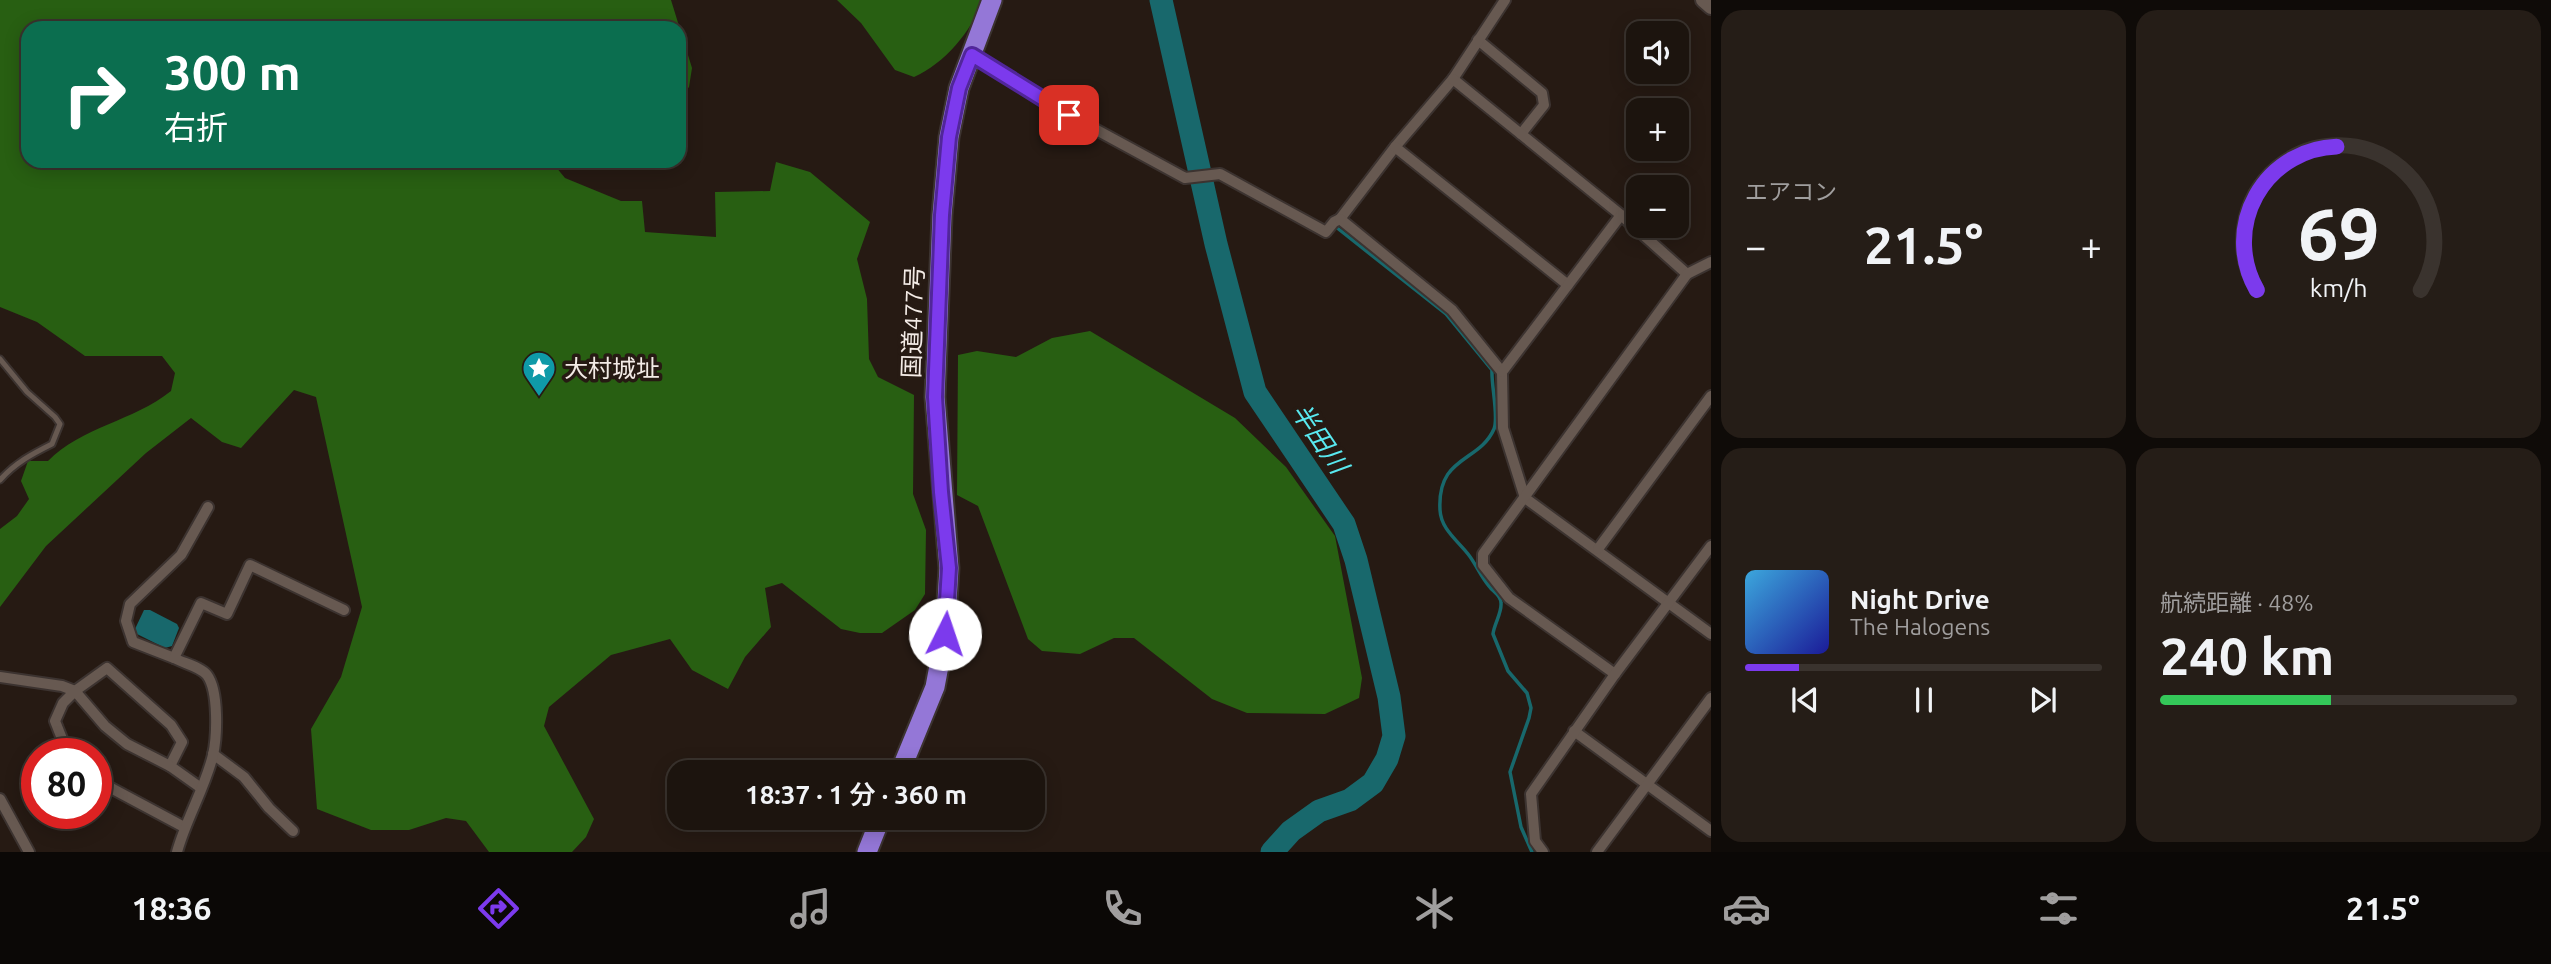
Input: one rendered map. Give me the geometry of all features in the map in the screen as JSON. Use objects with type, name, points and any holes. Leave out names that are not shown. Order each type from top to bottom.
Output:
[{"type":"highway","name":"国道477号","points":[[905,760],[935,687],[945,634],[949,568],[935,397],[938,302],[949,137],[959,88],[992,0]]},
{"type":"highway","points":[[867,852],[876,830]]},
{"type":"street","points":[[972,55],[1069,115],[1185,178],[1220,174],[1326,232],[1340,219],[1395,147],[1453,79],[1505,0]]},
{"type":"street","points":[[1703,0],[1711,7]]},
{"type":"street","points":[[1478,40],[1542,93],[1545,105],[1521,134]]},
{"type":"street","points":[[1453,79],[1621,215],[1687,274]]},
{"type":"street","points":[[1395,147],[1568,285]]},
{"type":"street","points":[[1502,372],[1621,215]]},
{"type":"street","points":[[1340,219],[1452,310],[1502,372],[1503,428],[1525,498],[1711,634]]},
{"type":"street","points":[[1615,674],[1509,598],[1483,565],[1483,554],[1687,274],[1711,262]]},
{"type":"street","points":[[1598,549],[1711,396]]},
{"type":"street","points":[[177,852],[213,754],[213,686],[206,673],[133,642],[126,621],[130,604],[181,555],[208,507]]},
{"type":"street","points":[[1543,852],[1535,842],[1531,794],[1615,674],[1711,545]]},
{"type":"street","points":[[174,658],[201,603],[227,614],[250,565],[344,610]]},
{"type":"street","points":[[62,738],[55,721],[64,703],[75,691],[107,668],[172,725],[182,742],[170,766]]},
{"type":"street","points":[[0,677],[62,685],[75,691],[105,726],[127,744],[170,766],[201,788]]},
{"type":"street","points":[[1597,852],[1711,698]]},
{"type":"street","points":[[1574,731],[1711,831]]},
{"type":"street","points":[[213,754],[244,777],[269,808],[293,831]]},
{"type":"street","points":[[112,789],[184,827]]},
{"type":"street","points":[[0,799],[29,852]]},
{"type":"lane","points":[[0,359],[27,392],[60,424],[52,444],[22,459],[0,480]]},
{"type":"green space","points":[[0,0],[671,0],[677,21],[21,21],[21,168],[557,168],[565,178],[621,201],[642,201],[645,232],[716,237],[715,192],[770,191],[776,162],[810,172],[870,222],[857,259],[867,299],[869,359],[878,377],[914,395],[913,494],[926,530],[925,594],[915,610],[882,633],[860,633],[841,629],[782,583],[765,588],[771,627],[745,657],[728,689],[692,670],[670,639],[611,655],[549,707],[544,726],[594,819],[586,837],[572,852],[489,852],[466,821],[446,818],[409,830],[371,830],[317,809],[311,729],[341,677],[362,607],[316,397],[294,390],[241,448],[222,442],[191,418],[146,453],[46,546],[0,607],[0,529],[17,516],[29,499],[21,481],[28,461],[48,461],[76,440],[141,410],[171,391],[175,373],[162,356],[85,356],[37,322],[0,307]]},
{"type":"green space","points":[[837,0],[983,0],[972,24],[956,45],[936,64],[914,77],[895,70],[861,23]]},
{"type":"green space","points":[[686,49],[692,68],[686,91]]},
{"type":"green space","points":[[1090,331],[1235,418],[1286,467],[1335,536],[1362,678],[1359,698],[1325,714],[1247,713],[1212,699],[1134,638],[1114,638],[1080,654],[1042,651],[1028,639],[978,506],[957,495],[958,355],[977,351],[1016,357],[1052,338]]},
{"type":"water","points":[[144,610],[150,610],[177,624],[179,628],[172,646],[165,648],[137,634],[135,629]]},
{"type":"waterway","name":"半田川","points":[[1161,0],[1216,244],[1255,392],[1344,524],[1356,560],[1389,697],[1394,736],[1387,759],[1373,783],[1350,800],[1319,811],[1291,831],[1272,852]]},
{"type":"waterway","points":[[1336,227],[1446,314],[1492,370],[1496,417],[1494,429],[1487,440],[1452,469],[1445,479],[1440,510],[1446,529],[1500,598],[1500,611],[1493,634],[1508,671],[1527,693],[1531,708],[1529,718],[1510,772],[1521,827],[1532,852]]},
{"type":"place","name":"大村城址","points":[[539,398]]},
{"type":"route","points":[[945,634],[949,568],[935,397],[937,314],[949,137],[959,88],[972,55],[1069,115]]}]
